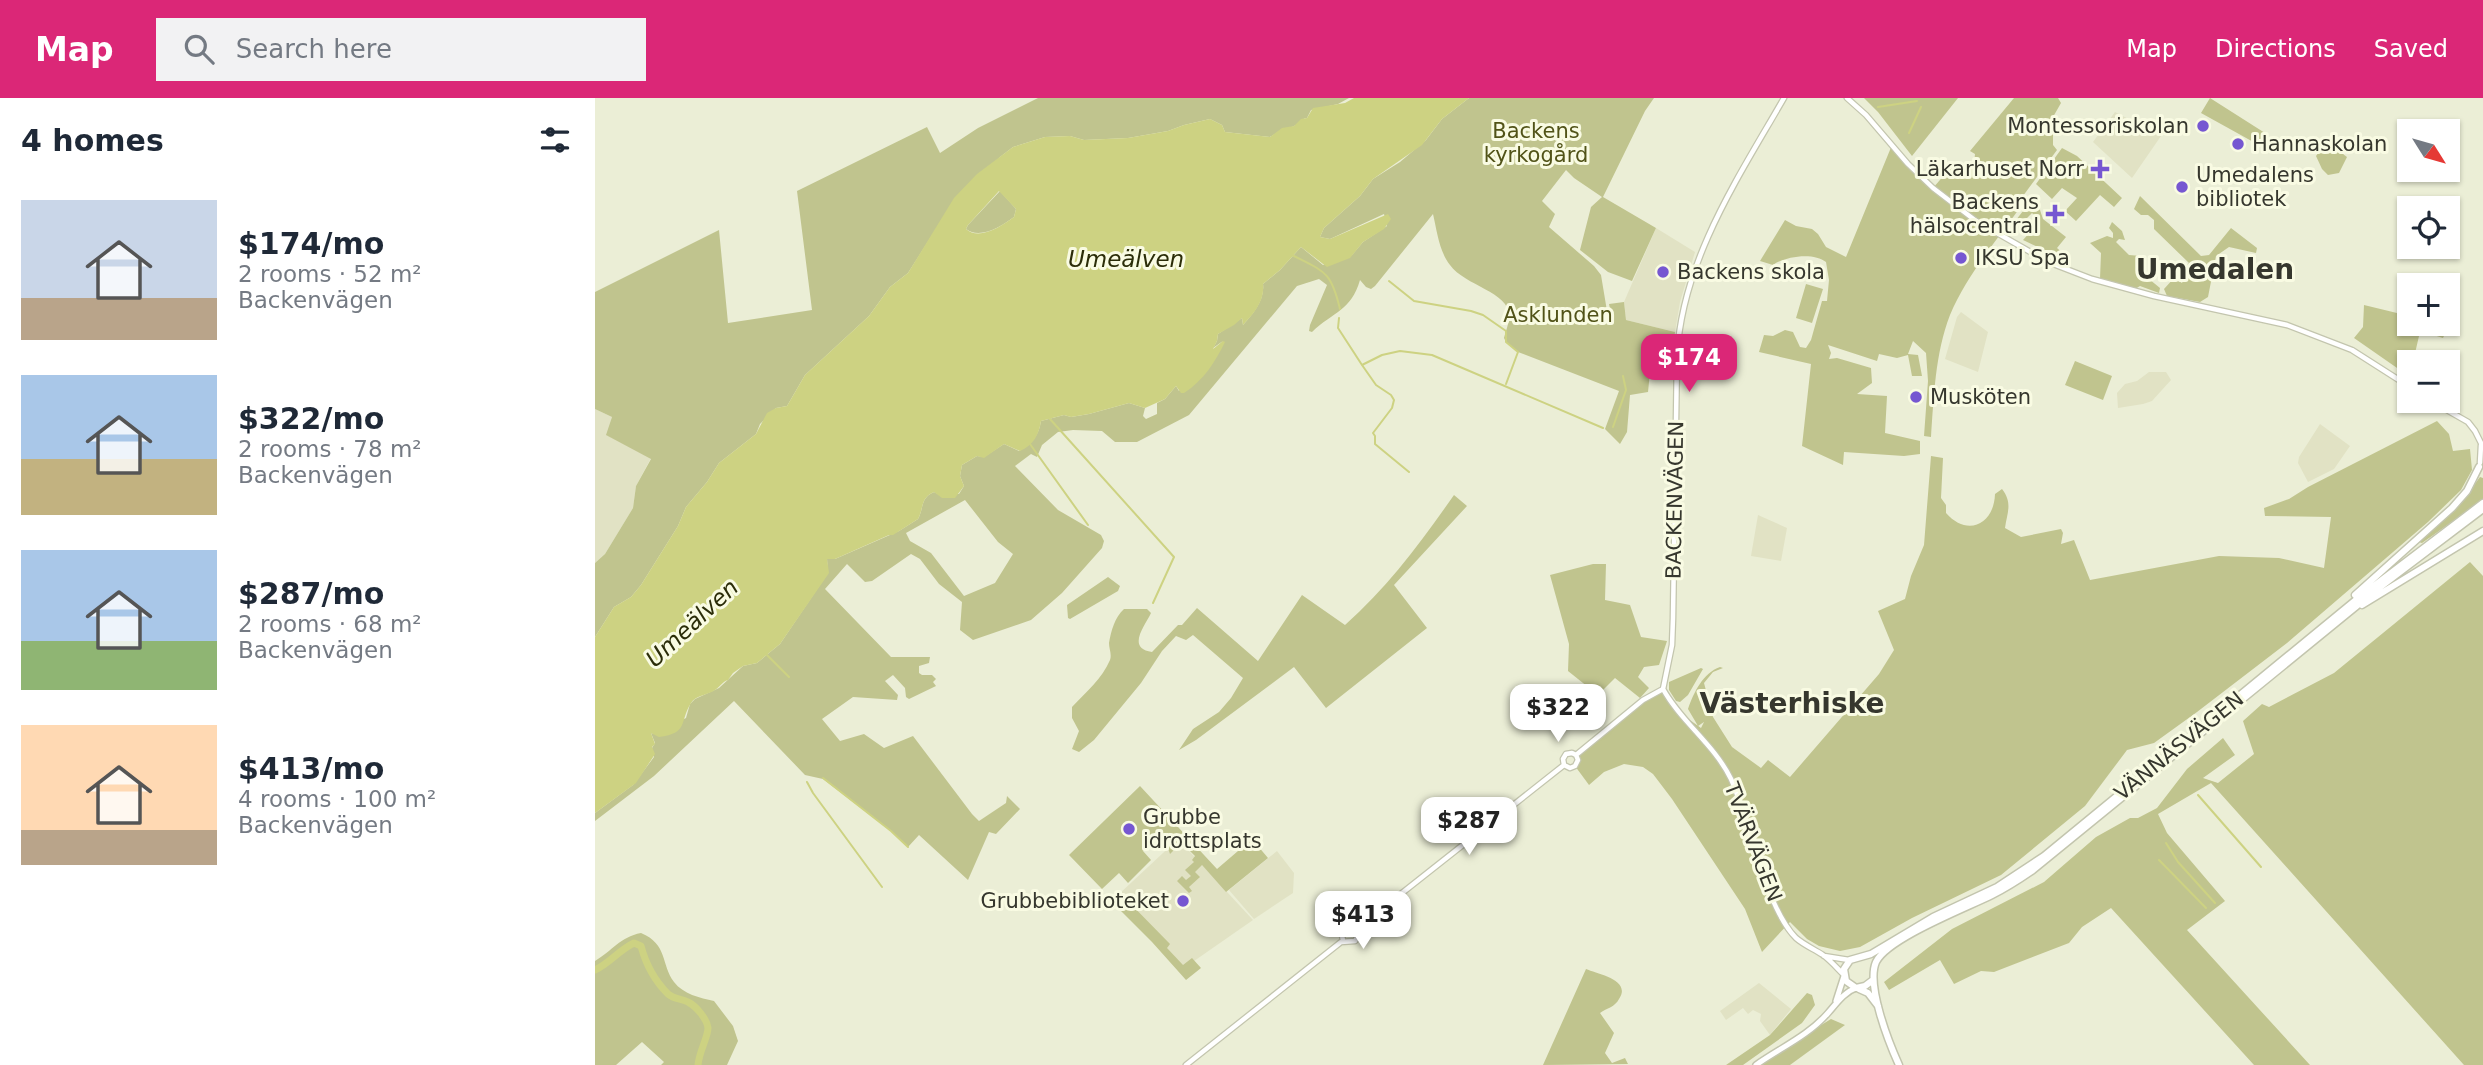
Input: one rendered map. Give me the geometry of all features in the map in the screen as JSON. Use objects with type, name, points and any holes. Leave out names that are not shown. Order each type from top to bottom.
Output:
[{"type":"highway","points":[[2324,627],[2340,609],[2452,508],[2467,491],[2481,466]]},
{"type":"highway","name":"VÄNNÄSVÄGEN","points":[[1853,959],[1871,954],[1907,931],[1997,887],[2026,869],[2417,552],[2483,503]]},
{"type":"highway","name":"VÄNNÄSVÄGEN","points":[[1874,969],[1880,957],[1900,941],[1994,894],[2046,860],[2345,615],[2483,509]]},
{"type":"highway","points":[[2345,615],[2483,531]]},
{"type":"highway","points":[[1880,1007],[1868,993],[1848,984],[1843,975],[1853,959],[1866,960],[1874,969],[1873,980],[1880,1007],[1899,1065]]},
{"type":"highway","points":[[1858,989],[1873,980]]},
{"type":"main road","points":[[1835,1004],[1843,975]]},
{"type":"main road","points":[[1756,1065],[1801,1037],[1819,1023],[1848,992],[1858,989]]},
{"type":"street","name":"BACKENVÄGEN","points":[[1663,689],[1672,645],[1677,356],[1682,315],[1710,231],[1784,98]]},
{"type":"street","points":[[1847,98],[1933,188],[1976,221],[2048,262],[2092,279],[2154,296],[2287,325],[2352,350],[2397,379]]},
{"type":"street","points":[[2452,413],[2468,422],[2475,431],[2481,444],[2481,466]]},
{"type":"street","points":[[1576,755],[1643,700],[1663,689]]},
{"type":"street","name":"TVÄRVÄGEN","points":[[1663,689],[1680,713],[1708,743],[1731,779],[1771,893],[1792,932],[1843,975]]},
{"type":"street","points":[[1564,765],[1566,754],[1576,755]]},
{"type":"street","points":[[1564,765],[1570,768],[1575,766],[1578,760],[1576,755]]},
{"type":"street","points":[[1356,930],[1564,765]]},
{"type":"street","points":[[1343,941],[1345,930],[1356,930]]},
{"type":"street","points":[[1343,941],[1355,941],[1358,936],[1356,930]]},
{"type":"street","points":[[1186,1065],[1343,941]]},
{"type":"street","name":"TVÄRVÄGEN","points":[[1823,956],[1853,959]]},
{"type":"shaded area","points":[[2115,112],[2161,136],[2132,178],[2093,142]]},
{"type":"shaded area","name":"Backens skola","points":[[1656,228],[1695,252],[1680,302],[1675,332],[1626,320],[1624,302]]},
{"type":"shaded area","points":[[1961,312],[1988,332],[1978,372],[1945,359],[1957,317]]},
{"type":"shaded area","points":[[2149,372],[2166,372],[2171,380],[2152,401],[2118,408],[2117,393],[2125,384],[2137,381]]},
{"type":"shaded area","points":[[595,409],[612,417],[607,435],[651,458],[636,486],[633,508],[605,554],[595,563]]},
{"type":"shaded area","points":[[2320,424],[2350,446],[2334,469],[2308,482],[2298,463],[2299,457]]},
{"type":"shaded area","points":[[1758,515],[1787,528],[1781,561],[1751,556]]},
{"type":"shaded area","points":[[1178,839],[1253,920],[1184,968],[1118,895]]},
{"type":"shaded area","points":[[1277,851],[1294,873],[1293,893],[1254,919],[1229,890]]},
{"type":"shaded area","points":[[1759,983],[1791,1009],[1770,1035],[1760,1021],[1761,1014],[1753,1010],[1748,1014],[1743,1008],[1726,1020],[1720,1011]]},
{"type":"green space","points":[[1038,98],[1349,98],[1338,104],[1311,110],[1307,118],[1295,126],[1270,137],[1225,132],[1222,125],[1210,119],[1168,131],[1128,138],[1084,140],[1070,136],[1045,137],[1013,147],[1000,157],[936,229],[908,273],[890,287],[869,316],[805,375],[787,406],[776,408],[760,424],[756,434],[719,463],[686,507],[678,526],[641,585],[631,597],[614,607],[595,637],[595,563],[605,554],[633,508],[636,486],[651,459],[606,435],[612,417],[595,409],[595,292],[719,230],[728,323],[812,310],[797,191],[927,127],[940,153],[978,128]]},
{"type":"green space","points":[[1469,98],[1654,98],[1603,197],[1656,228],[1632,281],[1608,272],[1580,250],[1591,207],[1602,197],[1566,170],[1542,201],[1555,214],[1549,227],[1601,275],[1609,323],[1613,323],[1609,304],[1624,302],[1626,320],[1675,332],[1671,370],[1650,372],[1648,392],[1630,395],[1627,432],[1620,444],[1605,429],[1619,391],[1518,352],[1506,342],[1504,338],[1509,319],[1507,308],[1495,295],[1450,265],[1441,247],[1433,214],[1375,286],[1371,289],[1366,287],[1360,280],[1347,305],[1312,332],[1309,331],[1310,325],[1327,285],[1319,279],[1297,286],[1189,415],[1137,442],[1115,442],[1102,431],[1058,432],[1042,445],[1037,457],[1031,454],[1015,466],[1058,510],[1101,535],[1104,541],[1102,548],[1062,593],[1031,620],[973,640],[960,630],[962,602],[939,584],[920,559],[911,554],[872,581],[865,582],[847,564],[825,589],[891,657],[930,657],[929,663],[919,666],[919,673],[932,675],[936,679],[933,682],[936,686],[909,699],[906,697],[905,688],[893,675],[885,681],[898,695],[897,700],[853,697],[822,719],[840,741],[864,734],[884,748],[913,736],[979,821],[1006,803],[1007,796],[1020,809],[996,834],[989,832],[968,880],[919,835],[908,847],[823,779],[805,775],[734,701],[654,776],[595,821],[595,813],[633,785],[654,757],[652,748],[655,743],[651,733],[655,734],[686,718],[690,704],[695,699],[719,688],[743,666],[757,663],[780,644],[828,573],[827,559],[835,559],[899,531],[918,519],[924,500],[934,492],[959,494],[964,486],[960,476],[962,465],[977,456],[984,457],[1004,444],[1019,451],[1035,438],[1041,421],[1064,415],[1071,417],[1089,414],[1129,403],[1145,408],[1143,416],[1146,419],[1157,414],[1157,403],[1165,399],[1176,386],[1179,391],[1223,341],[1213,348],[1218,334],[1242,318],[1243,325],[1260,301],[1263,284],[1301,247],[1323,265],[1352,255],[1363,242],[1387,226],[1384,214],[1330,239],[1320,237],[1324,228],[1360,196],[1373,179],[1400,162],[1426,140],[1442,119]],"holes":[[[965,500],[998,542],[1013,554],[995,583],[964,596],[931,553],[910,541],[906,533]]]},
{"type":"green space","points":[[1864,98],[1958,98],[1912,156]]},
{"type":"green space","points":[[2014,98],[2058,98],[2061,103],[2049,124],[2053,131],[2053,145],[2057,150],[2020,200],[2024,202],[1974,271],[1950,315],[1938,360],[1931,437],[1924,436],[1928,381],[1926,353],[1913,341],[1908,354],[1918,355],[1922,376],[1912,376],[1908,355],[1897,358],[1879,354],[1877,361],[1828,345],[1831,353],[1829,359],[1837,358],[1871,368],[1872,383],[1857,394],[1887,396],[1885,433],[1920,441],[1920,454],[1904,456],[1844,452],[1843,465],[1802,446],[1811,364],[1759,352],[1764,335],[1773,336],[1785,330],[1793,332],[1800,347],[1806,348],[1811,340],[1822,301],[1827,301],[1829,280],[1826,262],[1807,256],[1792,257],[1773,265],[1760,261],[1785,220],[1796,226],[1812,229],[1826,247],[1846,257],[1892,145],[1933,188],[1952,166],[1960,169],[1977,165],[1974,164],[1975,154],[1970,151]]},
{"type":"green space","points":[[2210,98],[2265,133],[2257,144],[2201,113]]},
{"type":"green space","points":[[2330,137],[2347,157],[2339,173],[2328,175],[2316,156]]},
{"type":"green space","points":[[2062,148],[2077,156],[2122,198],[2114,207],[2100,195],[2076,221],[2065,211],[2077,198],[2062,188],[2052,199],[2036,184]]},
{"type":"green space","points":[[1000,191],[1016,209],[1014,217],[997,228],[984,232],[966,229],[968,225]]},
{"type":"green space","points":[[2140,196],[2201,256],[2209,255],[2231,228],[2257,248],[2256,253],[2229,247],[2216,256],[2208,297],[2200,302],[2167,296],[2164,289],[2174,278],[2182,283],[2177,276],[2189,263],[2154,229],[2154,220],[2134,209]]},
{"type":"green space","points":[[2030,202],[2040,210],[2043,219],[2066,237],[2057,248],[2067,257],[2065,260],[2023,240],[2040,221],[2032,213],[2021,224],[2016,220]]},
{"type":"green space","points":[[2112,222],[2122,231],[2125,240],[2119,239],[2116,242],[2129,255],[2141,256],[2143,263],[2138,270],[2160,288],[2159,293],[2140,286],[2135,289],[2100,279],[2101,253],[2090,243],[2107,236],[2113,238],[2109,228]]},
{"type":"green space","points":[[1806,284],[1823,289],[1812,323],[1796,318]]},
{"type":"green space","points":[[2364,305],[2397,313],[2397,336],[2419,336],[2416,350],[2397,350],[2397,368],[2354,338],[2363,327]]},
{"type":"green space","points":[[2075,361],[2112,376],[2103,400],[2065,385]]},
{"type":"green space","points":[[2437,421],[2449,434],[2453,451],[2470,449],[2472,470],[2461,490],[2428,522],[2287,643],[2154,743],[2127,750],[2085,806],[2001,875],[1912,918],[1860,947],[1840,951],[1819,946],[1807,939],[1790,922],[1762,952],[1745,909],[1653,774],[1643,767],[1624,764],[1604,772],[1589,785],[1575,766],[1576,755],[1643,700],[1663,689],[1680,713],[1698,726],[1688,709],[1693,696],[1709,674],[1720,667],[1723,668],[1713,672],[1704,683],[1713,717],[1732,747],[1761,768],[1768,760],[1790,777],[1879,674],[1894,650],[1878,611],[1905,599],[1924,545],[1931,456],[1943,458],[1941,498],[1946,505],[1946,513],[1954,520],[1970,526],[1985,520],[1990,513],[1995,494],[2002,489],[2008,504],[2005,528],[2021,537],[2061,529],[2061,544],[2074,540],[2090,580],[2219,556],[2279,558],[2324,568],[2331,517],[2265,516],[2264,508],[2289,499]]},
{"type":"green space","points":[[2480,477],[2483,478],[2483,500],[2422,543],[2419,542],[2463,500]]},
{"type":"green space","points":[[1454,495],[1467,506],[1394,585],[1427,628],[1326,708],[1294,667],[1179,750],[1193,729],[1219,712],[1243,678],[1193,635],[1186,640],[1176,636],[1094,740],[1079,752],[1072,749],[1079,731],[1072,718],[1072,707],[1107,667],[1111,658],[1109,643],[1112,629],[1124,609],[1147,609],[1151,613],[1139,636],[1140,646],[1144,650],[1152,652],[1197,608],[1258,661],[1302,595],[1345,625],[1390,580]]},
{"type":"green space","points":[[2470,562],[2483,576],[2483,1065],[2464,1065],[2211,783],[2158,814],[2167,833],[2225,901],[2187,930],[2310,1065],[2254,1065],[2111,908],[2082,927],[2069,943],[1994,972],[1981,971],[1954,984],[1940,960],[1889,990],[1884,982],[1952,929],[2044,882],[2096,837],[2130,818],[2138,818],[2157,808],[2187,769],[2223,738],[2235,755],[2203,778],[2218,783],[2254,754],[2243,721],[2262,704],[2269,707],[2334,673]]},
{"type":"green space","points":[[1593,564],[1606,564],[1605,600],[1630,605],[1641,637],[1667,641],[1659,665],[1644,667],[1638,677],[1649,688],[1640,698],[1615,678],[1598,695],[1568,671],[1569,644],[1550,575]]},
{"type":"green space","points":[[1108,577],[1120,586],[1118,591],[1068,618],[1067,605]]},
{"type":"green space","points":[[1703,669],[1688,695],[1680,702],[1676,701],[1669,690],[1669,682]]},
{"type":"green space","points":[[1140,786],[1217,869],[1252,839],[1268,858],[1226,892],[1202,865],[1195,872],[1200,877],[1189,887],[1192,891],[1189,893],[1177,881],[1182,876],[1186,880],[1191,876],[1185,870],[1194,862],[1192,860],[1195,856],[1183,844],[1170,854],[1168,848],[1156,839],[1143,851],[1151,860],[1128,883],[1119,873],[1102,889],[1069,855]]},
{"type":"green space","points":[[1122,895],[1170,944],[1167,948],[1183,965],[1192,958],[1201,968],[1186,980],[1114,904]]},
{"type":"green space","points":[[641,933],[656,943],[674,982],[692,995],[714,1001],[733,1026],[738,1041],[727,1065],[661,1065],[664,1062],[642,1042],[616,1065],[595,1065],[595,961],[622,941]]},
{"type":"green space","points":[[1586,969],[1612,979],[1621,987],[1622,992],[1617,1002],[1600,1013],[1614,1033],[1605,1053],[1612,1063],[1625,1058],[1628,1064],[1543,1065]]},
{"type":"green space","points":[[1807,993],[1812,995],[1815,1005],[1802,1023],[1743,1065],[1726,1065],[1770,1035]]},
{"type":"green space","points":[[1831,1019],[1845,1025],[1790,1065],[1756,1065]]},
{"type":"water","name":"Umeälven","points":[[1354,98],[1469,98],[1442,119],[1422,145],[1373,179],[1360,196],[1324,228],[1320,237],[1330,239],[1388,214],[1391,219],[1384,229],[1363,242],[1350,258],[1327,267],[1301,247],[1263,284],[1260,301],[1243,325],[1242,318],[1218,334],[1213,349],[1225,342],[1208,370],[1191,388],[1181,393],[1176,386],[1165,399],[1145,408],[1129,403],[1089,414],[1071,417],[1064,415],[1041,421],[1035,439],[1025,449],[1020,451],[1004,444],[984,458],[977,456],[962,465],[960,476],[964,486],[955,498],[942,498],[934,492],[924,500],[918,519],[893,535],[835,559],[827,559],[829,573],[780,644],[757,663],[743,666],[715,690],[693,700],[682,726],[675,733],[659,737],[651,733],[655,754],[636,783],[595,813],[595,637],[614,607],[631,597],[641,585],[678,526],[686,507],[719,463],[756,434],[767,413],[787,406],[805,375],[869,316],[890,287],[908,273],[954,198],[977,174],[1013,147],[1045,137],[1070,136],[1084,140],[1128,138],[1168,131],[1210,119],[1222,125],[1225,132],[1270,137],[1282,128],[1294,126],[1301,119],[1307,118],[1313,108],[1345,103]],"holes":[[[999,191],[1016,209],[1014,217],[990,231],[977,233],[966,229]]]},
{"type":"waterway","points":[[1878,107],[1917,101]]},
{"type":"waterway","points":[[1909,133],[1921,107]]},
{"type":"waterway","points":[[1292,255],[1325,274],[1330,280],[1340,309]]},
{"type":"waterway","points":[[1389,281],[1414,301],[1471,311],[1483,315],[1506,331],[1506,342],[1518,352],[1506,384]]},
{"type":"waterway","points":[[1339,318],[1338,328],[1362,365],[1376,385],[1394,400],[1392,408],[1373,433],[1375,444],[1409,472]]},
{"type":"waterway","points":[[1362,365],[1382,355],[1400,351],[1432,355],[1603,428]]},
{"type":"waterway","points":[[1613,427],[1626,390],[1623,376]]},
{"type":"waterway","points":[[1050,419],[1174,557],[1153,603]]},
{"type":"waterway","points":[[1030,444],[1088,525]]},
{"type":"waterway","points":[[767,655],[789,677]]},
{"type":"waterway","points":[[823,778],[908,847]]},
{"type":"waterway","points":[[807,782],[882,887]]},
{"type":"waterway","points":[[2198,795],[2261,867]]},
{"type":"waterway","points":[[2166,843],[2178,862],[2215,903]]},
{"type":"waterway","points":[[2159,860],[2206,908]]},
{"type":"waterway","points":[[595,970],[634,943],[641,946],[651,972],[663,989],[671,996],[691,1004],[706,1021],[708,1032],[698,1065]]},
{"type":"place","name":"Montessoriskolan","points":[[2203,126]]},
{"type":"place","name":"Hannaskolan","points":[[2238,144]]},
{"type":"place","name":"Läkarhuset Norr","points":[[2100,169]]},
{"type":"place","name":"Umedalens bibliotek","points":[[2182,187]]},
{"type":"place","name":"Backens hälsocentral","points":[[2055,214]]},
{"type":"place","name":"IKSU Spa","points":[[1961,258]]},
{"type":"place","name":"Backens skola","points":[[1663,272]]},
{"type":"place","name":"Musköten","points":[[1916,397]]},
{"type":"place","name":"Grubbe idrottsplats","points":[[1129,829]]},
{"type":"place","name":"Grubbebiblioteket","points":[[1183,901]]},
{"type":"district","name":"Umedalen","points":[[2215,269]]},
{"type":"district","name":"Västerhiske","points":[[1792,703]]},
{"type":"park label","name":"Backens kyrkogård","points":[[1536,143]]},
{"type":"park label","name":"Asklunden","points":[[1558,315]]}]
